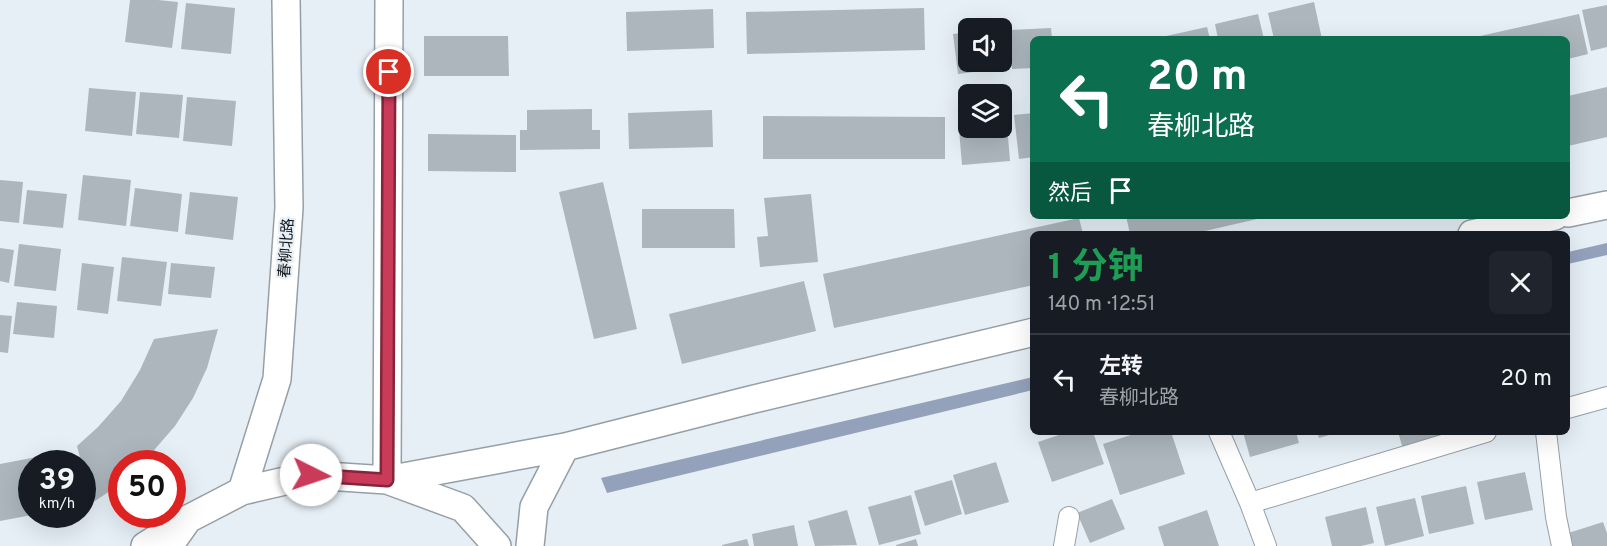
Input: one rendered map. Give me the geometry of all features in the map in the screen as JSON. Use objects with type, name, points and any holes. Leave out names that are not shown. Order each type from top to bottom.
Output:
[{"type":"street","name":"春柳北路","points":[[242,491],[277,379],[289,208],[286,0]]},
{"type":"street","points":[[387,480],[390,0]]},
{"type":"street","points":[[1570,213],[1607,205]]},
{"type":"street","points":[[1486,231],[1541,219]]},
{"type":"street","points":[[145,546],[188,519],[242,491],[311,475],[387,480],[565,447],[1030,333]]},
{"type":"street","points":[[1570,407],[1607,398]]},
{"type":"street","points":[[1220,435],[1266,546]]},
{"type":"street","points":[[1250,503],[1476,435]]},
{"type":"street","points":[[1546,435],[1556,517],[1563,546]]},
{"type":"street","points":[[530,546],[534,507],[565,447]]},
{"type":"street","points":[[387,480],[463,508],[497,546]]},
{"type":"street","points":[[1064,546],[1069,517]]},
{"type":"street","points":[[169,546],[188,519]]},
{"type":"water","points":[[1607,243],[1607,255],[1570,264],[1570,252]]},
{"type":"water","points":[[1030,378],[1030,391],[607,493],[601,478]]},
{"type":"building","points":[[130,0],[178,2],[172,48],[125,42]]},
{"type":"building","points":[[1314,2],[1321,36],[1273,36],[1268,13]]},
{"type":"building","points":[[186,3],[235,8],[231,54],[181,49]]},
{"type":"building","points":[[1607,5],[1607,47],[1591,51],[1582,10]]},
{"type":"building","points":[[924,8],[925,50],[747,54],[746,12]]},
{"type":"building","points":[[713,9],[714,48],[627,51],[626,12]]},
{"type":"building","points":[[1258,14],[1263,36],[1217,36],[1215,24]]},
{"type":"building","points":[[1579,14],[1588,54],[1570,58],[1570,36],[1480,36]]},
{"type":"building","points":[[1207,27],[1209,36],[1166,36]]},
{"type":"building","points":[[1051,28],[1052,36],[1030,36],[1030,68],[1012,69],[1012,30]]},
{"type":"building","points":[[958,33],[958,72],[974,72],[958,74],[953,34]]},
{"type":"building","points":[[424,36],[508,36],[509,76],[424,76]]},
{"type":"building","points":[[1607,87],[1607,137],[1570,146],[1570,96]]},
{"type":"building","points":[[89,88],[136,92],[132,136],[85,131]]},
{"type":"building","points":[[140,92],[183,95],[179,138],[136,134]]},
{"type":"building","points":[[187,97],[236,101],[232,146],[183,141]]},
{"type":"building","points":[[592,109],[592,130],[600,130],[600,149],[520,150],[520,130],[527,130],[527,110]]},
{"type":"building","points":[[712,110],[713,147],[629,149],[628,113]]},
{"type":"building","points":[[1030,113],[1030,158],[1019,159],[1014,115]]},
{"type":"building","points":[[763,116],[945,117],[945,159],[763,159]]},
{"type":"building","points":[[428,134],[516,135],[516,172],[428,171]]},
{"type":"building","points":[[960,138],[1008,138],[1010,161],[962,165]]},
{"type":"building","points":[[83,175],[131,180],[126,226],[78,220]]},
{"type":"building","points":[[0,180],[23,182],[19,223],[0,221]]},
{"type":"building","points":[[603,182],[637,329],[594,339],[559,192]]},
{"type":"building","points":[[135,188],[182,194],[178,232],[130,226]]},
{"type":"building","points":[[27,190],[67,194],[63,228],[23,224]]},
{"type":"building","points":[[190,192],[238,197],[233,240],[185,234]]},
{"type":"building","points":[[811,194],[818,262],[760,267],[757,237],[768,236],[764,198]]},
{"type":"building","points":[[642,209],[734,209],[735,248],[642,248]]},
{"type":"building","points":[[1074,219],[1079,219],[1082,231],[1030,231],[1030,286],[834,328],[823,274]]},
{"type":"building","points":[[1127,219],[1257,219],[1205,231],[1129,231]]},
{"type":"building","points":[[19,244],[61,249],[56,291],[14,286]]},
{"type":"building","points":[[0,248],[14,250],[9,283],[0,281]]},
{"type":"building","points":[[122,257],[167,262],[161,306],[117,301]]},
{"type":"building","points":[[82,263],[114,267],[108,314],[77,310]]},
{"type":"building","points":[[171,263],[215,267],[211,298],[168,294]]},
{"type":"building","points":[[804,281],[816,331],[682,364],[669,314]]},
{"type":"building","points":[[17,302],[57,306],[54,338],[13,334]]},
{"type":"building","points":[[0,315],[12,316],[8,353],[0,352]]},
{"type":"building","points":[[218,329],[207,368],[193,398],[175,426],[154,450],[108,450],[108,492],[96,500],[96,450],[78,450],[77,446],[121,401],[140,370],[154,339]]},
{"type":"building","points":[[1059,435],[1094,435],[1104,464],[1052,482],[1038,442]]},
{"type":"building","points":[[1131,435],[1172,435],[1185,474],[1120,495],[1103,444]]},
{"type":"building","points":[[1244,435],[1297,435],[1299,443],[1250,457]]},
{"type":"building","points":[[1399,435],[1450,435],[1450,436],[1403,449]]},
{"type":"building","points":[[18,461],[18,518],[0,521],[0,464]]},
{"type":"building","points":[[996,462],[1009,502],[965,515],[953,475]]},
{"type":"building","points":[[1525,472],[1533,510],[1485,520],[1477,482]]},
{"type":"building","points":[[952,480],[962,514],[925,526],[914,491]]},
{"type":"building","points":[[1466,486],[1474,524],[1429,534],[1421,496]]},
{"type":"building","points":[[911,495],[921,534],[879,545],[868,507]]},
{"type":"building","points":[[1415,498],[1424,536],[1385,546],[1376,507]]},
{"type":"building","points":[[1112,499],[1125,529],[1090,543],[1077,513]]},
{"type":"building","points":[[1366,507],[1374,543],[1361,546],[1332,546],[1325,517]]},
{"type":"building","points":[[847,510],[857,545],[815,546],[808,521]]},
{"type":"building","points":[[1207,510],[1219,546],[1164,546],[1158,527]]},
{"type":"building","points":[[1603,522],[1607,533],[1607,546],[1566,546],[1562,535]]},
{"type":"building","points":[[794,525],[798,546],[754,546],[752,534]]},
{"type":"building","points":[[747,539],[749,546],[722,546],[722,545]]},
{"type":"building","points":[[916,539],[918,546],[896,546],[896,545]]},
{"type":"route","points":[[311,475],[387,480],[389,72]]}]
